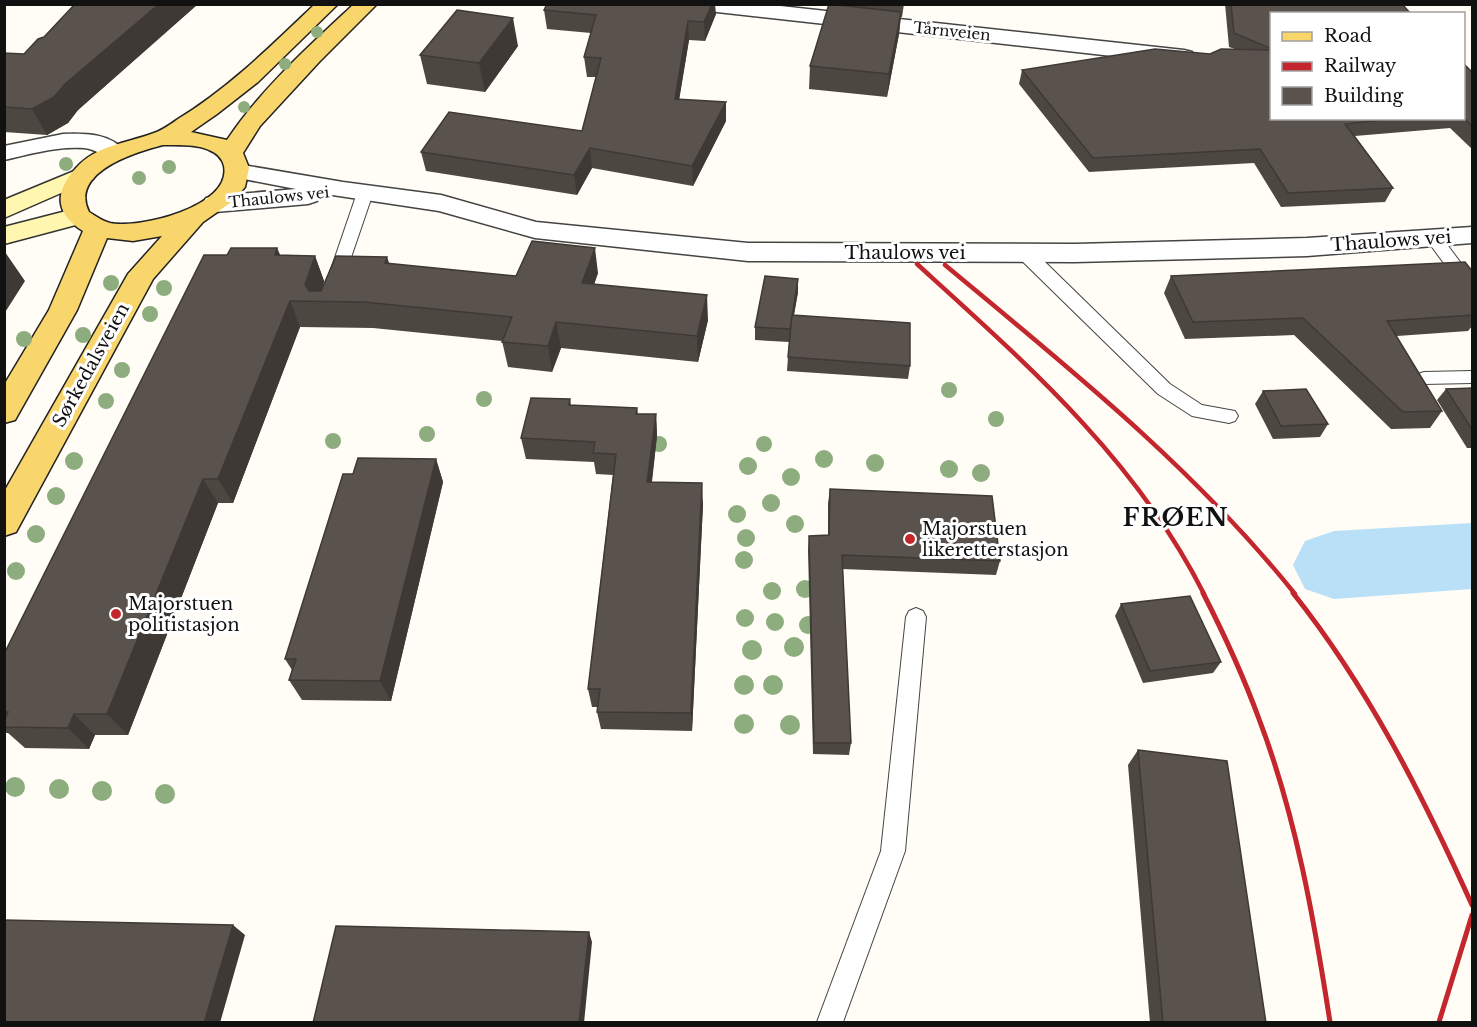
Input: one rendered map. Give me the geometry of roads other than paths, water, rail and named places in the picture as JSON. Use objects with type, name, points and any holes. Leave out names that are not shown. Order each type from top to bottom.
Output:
[{"type":"main road","points":[[163,138],[205,114],[241,87],[328,4]]},
{"type":"main road","name":"Sørkedalsveien","points":[[4,523],[136,283],[153,261],[231,188],[234,162],[251,122],[312,56],[367,4]]},
{"type":"main road","points":[[204,211],[170,226],[144,231],[119,232],[88,222],[72,203],[74,188],[84,174],[114,153],[138,143],[163,138],[191,138],[214,143],[234,162]]},
{"type":"main road","points":[[4,412],[63,310],[88,222]]},
{"type":"street","name":"Tårnveien","points":[[699,4],[1205,59]]},
{"type":"street","points":[[4,153],[46,144],[84,141],[100,143],[114,153]]},
{"type":"street","name":"Thaulows vei","points":[[234,162],[354,192],[441,203],[535,230],[748,252],[1023,253],[1295,247],[1473,235]]},
{"type":"street","points":[[4,210],[84,174]]},
{"type":"street","name":"Thaulows vei","points":[[204,211],[303,196],[354,192]]},
{"type":"street","points":[[4,236],[88,222]]},
{"type":"lane","points":[[329,299],[354,192]]},
{"type":"lane","points":[[1434,239],[1473,289]]},
{"type":"lane","points":[[1023,253],[1164,389],[1198,411],[1229,416]]},
{"type":"lane","points":[[1424,378],[1473,377]]},
{"type":"lane","points":[[830,1023],[893,851],[916,617]]},
{"type":"waterway","points":[[1334,565],[1472,556]]},
{"type":"railway","points":[[917,264],[1038,377],[1112,457],[1146,500],[1177,545],[1204,594]]},
{"type":"railway","points":[[945,265],[1084,381],[1173,462],[1256,548],[1295,594]]},
{"type":"railway","points":[[1203,593],[1226,639],[1259,719],[1294,830],[1330,1022]]},
{"type":"railway","points":[[1293,593],[1346,666],[1370,704],[1414,783],[1472,905]]},
{"type":"railway","points":[[1439,1022],[1472,915]]},
{"type":"place","name":"Majorstuen likeretterstasjon","points":[[910,539]]},
{"type":"place","name":"Majorstuen politistasjon","points":[[116,614]]},
{"type":"district","name":"FRØEN","points":[[1176,517]]}]
